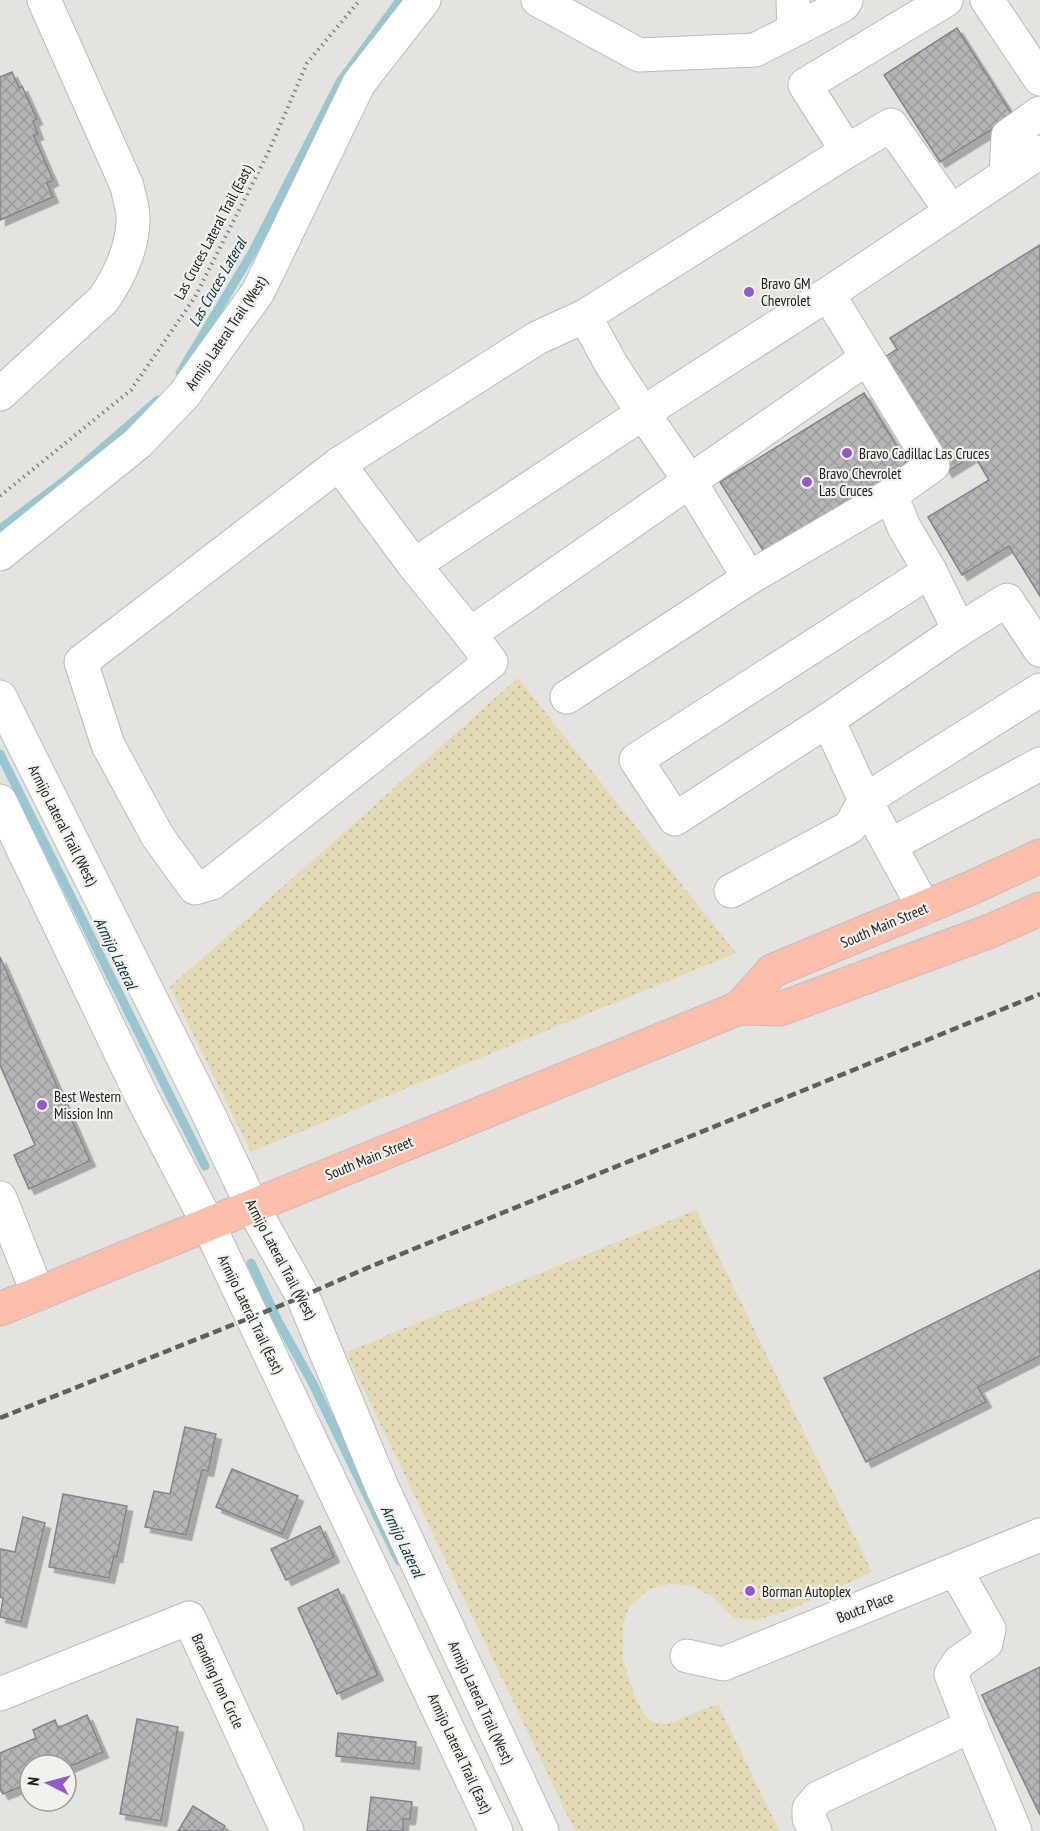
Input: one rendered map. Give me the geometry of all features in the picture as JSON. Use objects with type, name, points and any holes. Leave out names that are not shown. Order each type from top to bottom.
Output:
[{"type":"main road","name":"South Main Street","points":[[739,1008],[772,971],[924,908],[1040,856]]},
{"type":"main road","name":"South Main Street","points":[[0,1309],[739,1008],[780,1009],[990,931],[1040,909]]},
{"type":"street","points":[[0,394],[103,300],[113,286],[130,241],[133,214],[127,186],[44,0]]},
{"type":"street","name":"Armijo Lateral Trail (West)","points":[[0,554],[138,443],[184,395],[258,292],[359,83],[424,0]]},
{"type":"street","points":[[538,0],[639,55],[755,50],[794,15],[843,5],[846,0]]},
{"type":"street","points":[[847,151],[805,85],[946,0]]},
{"type":"street","points":[[987,0],[1040,79]]},
{"type":"street","points":[[1006,174],[1008,136],[1040,112]]},
{"type":"street","points":[[339,464],[490,662],[212,883],[195,888],[158,837],[108,746],[81,662],[339,464],[537,338],[585,316],[891,125],[951,211]]},
{"type":"street","points":[[414,565],[1040,152]]},
{"type":"street","points":[[567,697],[749,578],[891,495],[933,465],[828,294]]},
{"type":"street","points":[[585,316],[611,364],[689,480],[749,578]]},
{"type":"street","points":[[470,634],[867,357]]},
{"type":"street","points":[[891,495],[904,527],[930,571],[958,630]]},
{"type":"street","points":[[930,571],[636,760],[675,819],[828,720],[958,630],[1007,600],[1040,650]]},
{"type":"street","points":[[731,891],[850,827],[865,800],[1040,690]]},
{"type":"street","name":"Armijo Lateral Trail (West)","points":[[0,697],[252,1206],[303,1297],[382,1487],[542,1831]]},
{"type":"street","points":[[828,720],[865,800],[924,908]]},
{"type":"street","points":[[891,845],[1040,764]]},
{"type":"street","name":"Armijo Lateral Trail (East)","points":[[0,801],[142,1097],[208,1224],[496,1831]]},
{"type":"street","points":[[0,1198],[38,1294]]},
{"type":"street","name":"Boutz Place","points":[[687,1656],[723,1664],[1040,1535]]},
{"type":"street","points":[[956,1570],[989,1629],[986,1643],[958,1662],[951,1674],[1016,1831]]},
{"type":"street","name":"Branding Iron Circle","points":[[0,1694],[189,1618],[287,1831]]},
{"type":"street","points":[[815,1831],[809,1818],[809,1809],[818,1798],[971,1726]]},
{"type":"path","name":"Las Cruces Lateral Trail (East)","points":[[0,496],[131,390],[195,297],[268,153],[307,63],[360,0]]},
{"type":"sand","points":[[518,678],[736,953],[251,1152],[170,987]]},
{"type":"sand","points":[[696,1210],[872,1572],[792,1609],[756,1620],[734,1618],[714,1598],[693,1586],[670,1584],[649,1589],[629,1607],[623,1624],[623,1660],[635,1697],[646,1717],[655,1723],[667,1724],[718,1704],[779,1831],[575,1831],[346,1352]]},
{"type":"building","points":[[957,28],[1013,116],[940,162],[884,75]]},
{"type":"building","points":[[12,72],[19,88],[22,86],[37,119],[33,121],[38,134],[34,136],[53,180],[47,183],[53,197],[0,220],[0,77]]},
{"type":"building","points":[[1040,245],[1040,596],[1009,546],[962,575],[928,517],[989,480],[974,455],[947,472],[879,361],[897,349],[890,338]]},
{"type":"building","points":[[864,393],[909,466],[766,555],[720,482]]},
{"type":"building","name":"Best Western Mission Inn","points":[[0,957],[90,1161],[29,1189],[14,1155],[35,1145],[0,1065]]},
{"type":"building","points":[[1040,1270],[1040,1356],[978,1387],[986,1402],[866,1462],[824,1378]]},
{"type":"building","points":[[185,1427],[216,1434],[208,1471],[202,1470],[186,1535],[145,1527],[154,1491],[170,1494]]},
{"type":"building","points":[[232,1469],[298,1496],[282,1534],[216,1507]]},
{"type":"building","points":[[63,1494],[127,1506],[117,1557],[114,1556],[109,1578],[49,1567]]},
{"type":"building","points":[[23,1517],[45,1523],[21,1622],[0,1617],[3,1598],[0,1597],[0,1549],[15,1552]]},
{"type":"building","points":[[320,1526],[334,1557],[286,1580],[271,1549]]},
{"type":"building","points":[[338,1589],[378,1675],[337,1694],[298,1608]]},
{"type":"building","points":[[1040,1667],[1040,1815],[982,1695]]},
{"type":"building","points":[[87,1715],[103,1752],[78,1763],[78,1753],[18,1753],[18,1788],[3,1794],[0,1789],[0,1753],[36,1738],[33,1730],[55,1720],[58,1728]]},
{"type":"building","points":[[137,1719],[178,1727],[161,1821],[120,1814]]},
{"type":"building","points":[[338,1733],[416,1742],[414,1764],[336,1756]]},
{"type":"building","points":[[371,1797],[412,1802],[410,1819],[403,1819],[403,1831],[367,1831]]},
{"type":"building","points":[[193,1806],[225,1826],[222,1831],[178,1831]]},
{"type":"waterway","name":"Las Cruces Lateral","points":[[180,373],[252,253],[340,82],[400,0]]},
{"type":"waterway","name":"Las Cruces Lateral","points":[[0,529],[68,478],[158,400]]},
{"type":"waterway","name":"Armijo Lateral","points":[[0,754],[205,1166]]},
{"type":"waterway","name":"Armijo Lateral","points":[[251,1263],[399,1561]]},
{"type":"railway","points":[[0,1418],[287,1303],[367,1268],[1040,994]]},
{"type":"place","name":"Bravo GM Chevrolet","points":[[749,292]]},
{"type":"place","name":"Bravo Cadillac Las Cruces","points":[[847,453]]},
{"type":"place","name":"Bravo Chevrolet Las Cruces","points":[[807,482]]},
{"type":"place","name":"Best Western Mission Inn","points":[[42,1105]]},
{"type":"place","name":"Borman Autoplex","points":[[750,1591]]}]
